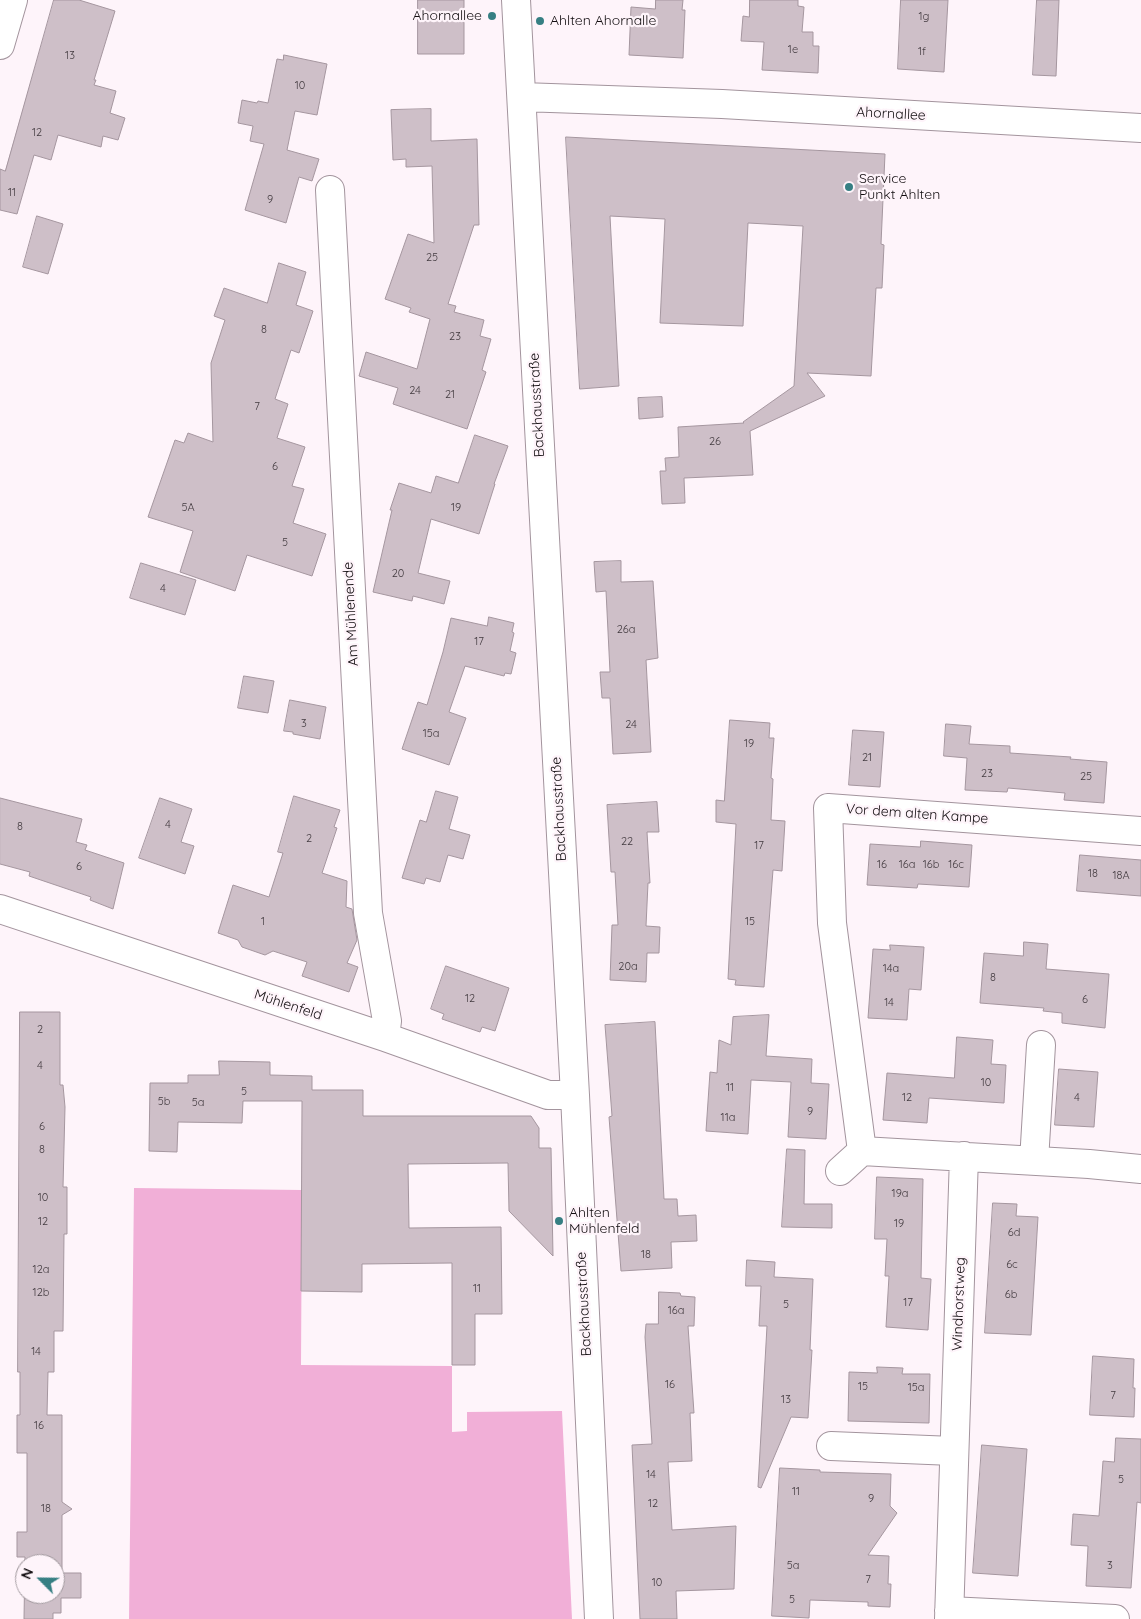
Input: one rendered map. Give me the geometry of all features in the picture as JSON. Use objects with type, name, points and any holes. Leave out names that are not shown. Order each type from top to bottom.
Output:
[{"type":"street","points":[[0,44],[13,0]]},
{"type":"street","name":"Backhausstraße","points":[[516,0],[575,1094],[599,1619]]},
{"type":"street","name":"Ahornallee","points":[[522,97],[722,104],[1141,128]]},
{"type":"street","name":"Am Mühlenende","points":[[330,190],[368,913],[387,1021],[385,1037]]},
{"type":"street","name":"Vor dem alten Kampe","points":[[862,1151],[832,923],[828,808],[1141,831]]},
{"type":"street","name":"Mühlenfeld","points":[[0,909],[385,1037],[548,1096],[575,1094]]},
{"type":"street","points":[[1034,1161],[1040,1045]]},
{"type":"street","points":[[840,1171],[862,1151],[964,1156],[1141,1169]]},
{"type":"street","name":"Windhorstweg","points":[[949,1615],[964,1156]]},
{"type":"street","points":[[831,1446],[953,1451]]},
{"type":"street","points":[[949,1615],[1115,1619]]},
{"type":"shaded area","points":[[134,1188],[302,1190],[301,1365],[452,1366],[452,1432],[467,1431],[467,1412],[562,1411],[572,1619],[129,1619]]},
{"type":"building","points":[[54,0],[79,0],[115,11],[94,85],[116,91],[110,113],[125,118],[118,140],[103,136],[101,147],[58,135],[51,160],[34,155],[17,214],[0,210],[0,169],[5,171]]},
{"type":"building","points":[[418,0],[464,0],[464,54],[418,54]]},
{"type":"building","points":[[656,0],[683,0],[682,10],[685,10],[683,58],[629,55],[631,7],[655,9]]},
{"type":"building","points":[[750,0],[798,0],[798,6],[804,7],[802,32],[813,32],[813,46],[819,46],[818,73],[762,70],[764,42],[741,41],[743,16],[749,17]]},
{"type":"building","points":[[901,0],[948,0],[944,72],[898,69]]},
{"type":"building","points":[[1037,0],[1059,0],[1056,76],[1033,75]]},
{"type":"building","points":[[284,55],[327,64],[317,115],[295,111],[287,150],[319,159],[312,181],[299,177],[286,223],[245,210],[264,144],[250,141],[253,126],[238,123],[242,100],[268,103],[277,59],[283,60]]},
{"type":"building","points":[[431,109],[431,141],[477,139],[479,225],[474,225],[448,304],[456,306],[454,312],[484,320],[480,336],[491,339],[482,370],[486,372],[467,429],[393,404],[398,388],[359,376],[366,352],[417,369],[430,319],[409,312],[411,308],[385,299],[408,234],[434,243],[432,166],[406,167],[406,159],[393,160],[391,110]]},
{"type":"building","points":[[566,137],[885,154],[881,244],[884,245],[882,288],[876,288],[871,376],[807,373],[825,396],[750,431],[753,475],[684,478],[685,503],[662,504],[660,471],[666,471],[665,458],[679,457],[678,427],[744,423],[794,386],[803,226],[748,223],[743,326],[660,323],[665,219],[610,216],[619,386],[580,389]]},
{"type":"building","points":[[37,216],[63,224],[48,274],[23,267]]},
{"type":"building","points":[[279,263],[306,272],[296,305],[313,311],[299,353],[291,350],[275,399],[288,404],[277,438],[305,447],[292,486],[304,489],[293,523],[326,534],[312,576],[247,555],[235,591],[180,572],[193,531],[148,517],[175,440],[184,443],[188,433],[213,442],[211,363],[225,320],[214,316],[224,288],[267,303]]},
{"type":"building","points":[[662,397],[663,417],[639,419],[638,398]]},
{"type":"building","points":[[475,435],[508,446],[479,534],[431,519],[418,573],[450,581],[444,604],[413,596],[412,601],[373,592],[392,510],[390,510],[399,483],[431,493],[436,476],[458,483]]},
{"type":"building","points":[[621,561],[621,582],[653,581],[658,658],[646,660],[651,752],[613,754],[610,698],[602,698],[600,672],[610,672],[606,591],[596,592],[594,562]]},
{"type":"building","points":[[141,563],[196,580],[185,615],[130,598]]},
{"type":"building","points":[[489,617],[514,623],[510,651],[516,653],[511,674],[505,673],[504,676],[465,666],[449,712],[466,718],[449,765],[402,749],[418,702],[427,705],[451,618],[487,626]]},
{"type":"building","points":[[244,676],[274,681],[268,713],[238,708]]},
{"type":"building","points":[[290,700],[326,707],[320,739],[284,731]]},
{"type":"building","points":[[730,720],[770,723],[769,738],[774,738],[771,778],[773,779],[771,820],[785,821],[782,871],[773,870],[764,987],[735,985],[736,980],[728,979],[736,824],[716,822],[716,800],[724,801]]},
{"type":"building","points":[[946,724],[971,726],[969,744],[1010,746],[1010,753],[1071,757],[1070,759],[1107,762],[1104,803],[1064,800],[1065,793],[1008,788],[1007,792],[965,790],[967,758],[944,756]]},
{"type":"building","points":[[853,730],[884,732],[880,787],[849,785]]},
{"type":"building","points":[[436,791],[458,797],[449,829],[470,835],[463,859],[448,855],[440,882],[426,878],[424,884],[402,878],[420,820],[426,822]]},
{"type":"building","points":[[294,796],[340,810],[334,827],[337,828],[322,873],[347,881],[346,907],[352,909],[357,940],[347,963],[358,967],[349,992],[302,976],[307,962],[273,951],[265,955],[242,947],[238,940],[218,933],[233,885],[269,897],[283,853],[278,852]]},
{"type":"building","points":[[0,798],[82,819],[76,842],[87,845],[85,850],[124,863],[113,909],[90,900],[91,897],[29,876],[30,872],[0,864]]},
{"type":"building","points":[[160,798],[192,809],[181,842],[194,846],[185,874],[139,858]]},
{"type":"building","points":[[657,802],[659,832],[647,832],[650,883],[648,883],[646,926],[660,927],[659,953],[647,953],[646,982],[610,980],[612,925],[618,925],[615,872],[611,872],[607,805]]},
{"type":"building","points":[[921,841],[972,845],[969,887],[918,884],[917,888],[867,885],[870,844],[920,847]]},
{"type":"building","points":[[1080,855],[1141,860],[1141,896],[1077,891]]},
{"type":"building","points":[[1024,942],[1048,944],[1046,969],[1109,974],[1105,1028],[1062,1023],[1062,1013],[1043,1011],[1044,1008],[980,1003],[984,953],[1023,956]]},
{"type":"building","points":[[890,945],[924,947],[921,990],[909,989],[907,1020],[868,1018],[873,949],[890,950]]},
{"type":"building","points":[[446,966],[509,988],[495,1031],[482,1027],[480,1032],[442,1019],[444,1014],[431,1009]]},
{"type":"building","points":[[20,1012],[60,1012],[60,1085],[63,1085],[65,1107],[63,1187],[67,1187],[67,1234],[64,1234],[63,1331],[54,1331],[54,1372],[48,1372],[47,1415],[62,1415],[62,1502],[72,1509],[62,1515],[62,1554],[17,1554],[17,1532],[27,1532],[27,1453],[17,1453],[17,1415],[20,1415],[20,1372],[18,1372]]},
{"type":"building","points":[[769,1015],[766,1056],[812,1059],[811,1083],[829,1084],[826,1139],[788,1137],[791,1082],[751,1080],[748,1134],[706,1131],[710,1072],[717,1073],[719,1040],[731,1045],[733,1017]]},
{"type":"building","points":[[655,1022],[664,1199],[677,1199],[678,1216],[696,1215],[697,1241],[671,1242],[672,1268],[621,1271],[609,1117],[612,1116],[605,1025]]},
{"type":"building","points":[[957,1037],[993,1040],[991,1064],[1006,1065],[1004,1103],[929,1098],[927,1123],[883,1120],[887,1073],[954,1078]]},
{"type":"building","points":[[219,1061],[270,1062],[270,1075],[312,1076],[312,1090],[363,1090],[363,1116],[531,1116],[539,1128],[539,1148],[551,1148],[553,1256],[509,1211],[508,1163],[408,1164],[409,1228],[501,1227],[502,1314],[475,1314],[475,1365],[452,1365],[452,1263],[362,1264],[362,1292],[301,1291],[302,1101],[243,1101],[242,1123],[178,1122],[177,1152],[149,1151],[150,1083],[188,1083],[188,1075],[219,1075]]},
{"type":"building","points":[[1059,1069],[1098,1072],[1094,1127],[1055,1125]]},
{"type":"building","points":[[787,1149],[805,1150],[804,1204],[832,1204],[832,1228],[782,1227]]},
{"type":"building","points":[[877,1177],[923,1179],[921,1278],[931,1279],[928,1330],[886,1327],[889,1276],[885,1276],[887,1239],[875,1239]]},
{"type":"building","points":[[993,1203],[1017,1204],[1016,1216],[1038,1217],[1031,1335],[985,1333]]},
{"type":"building","points":[[747,1260],[775,1262],[774,1277],[813,1279],[810,1350],[812,1350],[808,1418],[791,1417],[761,1488],[758,1487],[767,1326],[759,1326],[761,1286],[746,1286]]},
{"type":"building","points":[[659,1292],[680,1293],[681,1296],[695,1297],[694,1326],[688,1326],[694,1413],[690,1413],[692,1461],[668,1462],[672,1530],[736,1526],[734,1589],[676,1591],[677,1619],[640,1619],[632,1445],[652,1444],[645,1337],[646,1324],[658,1324]]},
{"type":"building","points":[[1093,1356],[1134,1359],[1134,1417],[1090,1415]]},
{"type":"building","points":[[877,1367],[903,1368],[902,1374],[930,1374],[929,1423],[848,1421],[849,1372],[877,1373]]},
{"type":"building","points":[[1116,1438],[1141,1439],[1141,1503],[1137,1502],[1131,1588],[1086,1586],[1088,1546],[1071,1545],[1073,1514],[1099,1516],[1103,1461],[1114,1462]]},
{"type":"building","points":[[982,1445],[1027,1449],[1018,1576],[973,1573]]},
{"type":"building","points":[[780,1468],[820,1470],[820,1472],[891,1474],[890,1506],[897,1513],[868,1555],[889,1556],[888,1584],[891,1584],[890,1607],[868,1606],[868,1602],[810,1600],[809,1618],[772,1616]]},
{"type":"building","points":[[65,1573],[81,1573],[81,1598],[65,1598]]},
{"type":"building","points":[[24,1604],[61,1604],[61,1613],[53,1613],[53,1619],[24,1619]]},
{"type":"place","name":"Ahornallee","points":[[492,16]]},
{"type":"place","name":"Ahlten Ahornalle","points":[[540,21]]},
{"type":"place","name":"Service Punkt Ahlten","points":[[849,187]]},
{"type":"place","name":"Ahlten Mühlenfeld","points":[[559,1221]]}]
